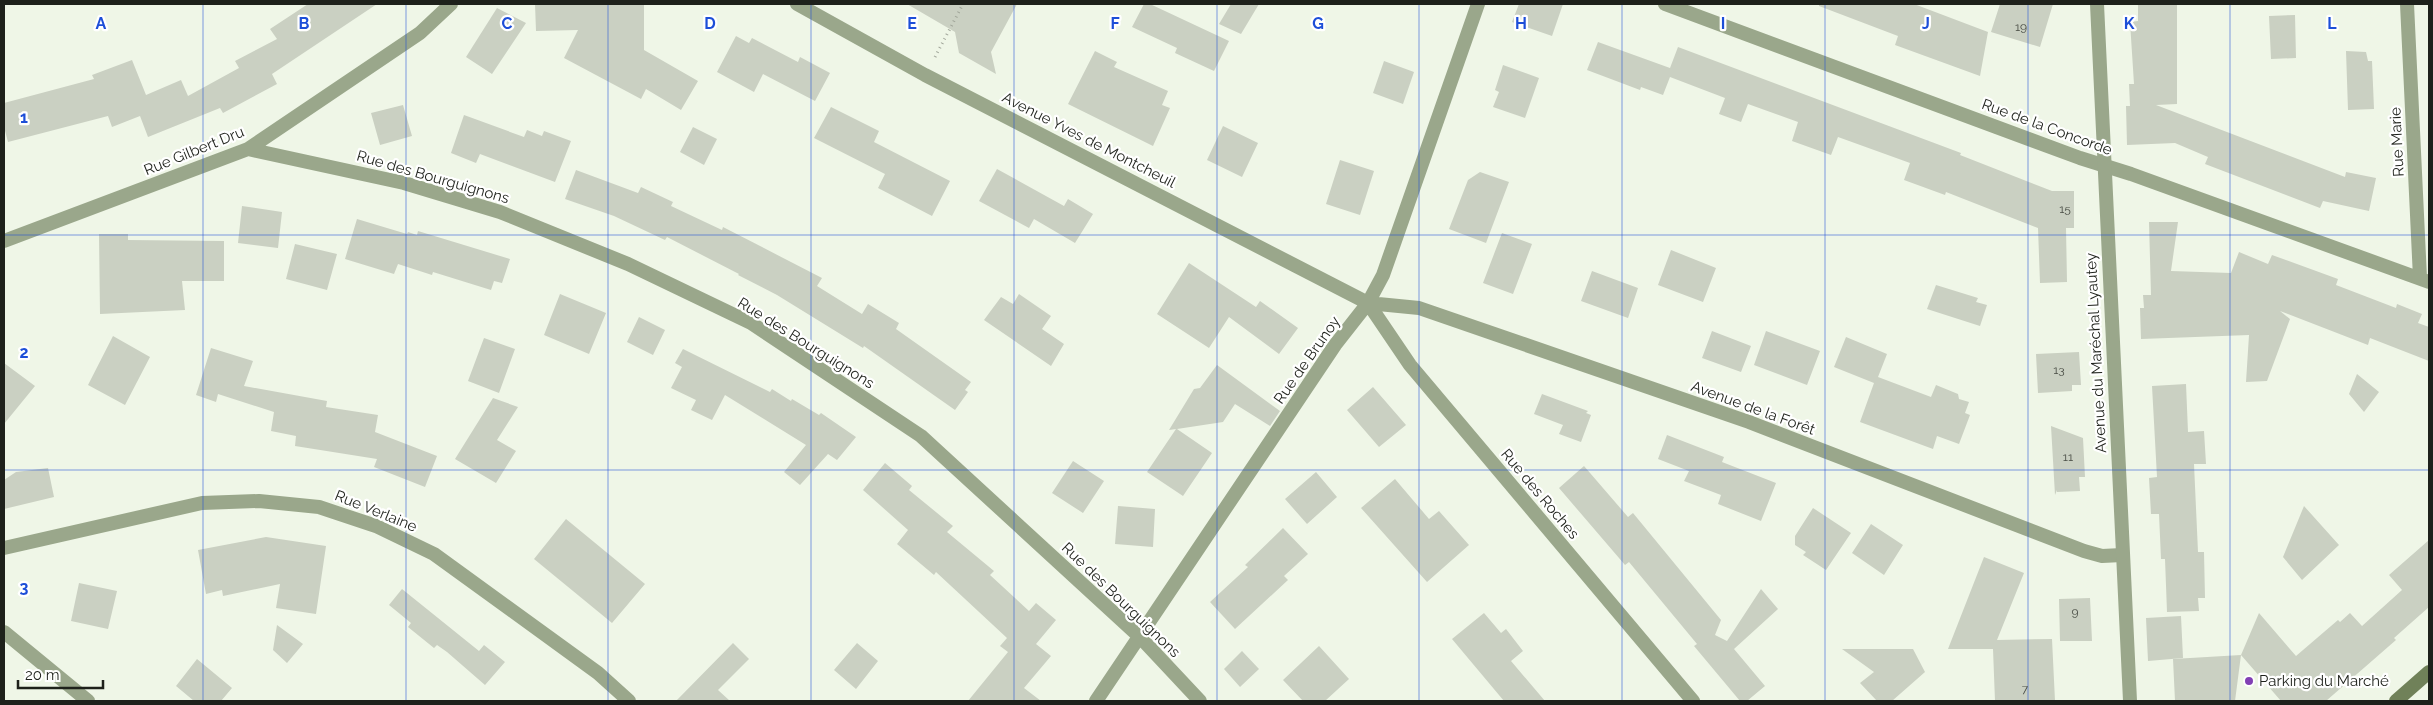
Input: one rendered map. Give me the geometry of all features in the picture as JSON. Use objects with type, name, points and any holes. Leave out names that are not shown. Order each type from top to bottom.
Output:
[{"type":"main road","points":[[2396,701],[2429,672]]},
{"type":"street","name":"Rue Gilbert Dru","points":[[4,241],[248,149],[420,33],[451,4]]},
{"type":"street","name":"Avenue Yves de Montcheuil","points":[[797,4],[925,75],[1368,303]]},
{"type":"street","name":"Rue de Brunoy","points":[[1096,701],[1335,344],[1368,303],[1384,275],[1478,4]]},
{"type":"street","name":"Rue de la Concorde","points":[[1665,4],[2104,166],[2425,280]]},
{"type":"street","name":"Avenue du Maréchal Lyautey","points":[[2097,4],[2130,701]]},
{"type":"street","name":"Rue Marie","points":[[2407,4],[2425,280]]},
{"type":"street","name":"Rue des Bourguignons","points":[[248,149],[404,183],[500,212],[628,264],[751,323],[921,436],[1140,637],[1200,701]]},
{"type":"street","name":"Avenue de la Forêt","points":[[1368,303],[1419,308],[1749,422],[2084,551],[2102,556],[2122,555]]},
{"type":"street","name":"Rue des Roches","points":[[1368,303],[1410,366],[1693,701]]},
{"type":"street","name":"Rue Verlaine","points":[[4,548],[202,503],[259,501],[320,507],[376,526],[434,554],[598,673],[629,701]]},
{"type":"street","points":[[4,632],[88,701]]},
{"type":"path","points":[[925,75],[963,4]]},
{"type":"building","points":[[308,4],[377,4],[272,74],[277,84],[223,113],[220,108],[148,137],[140,116],[112,127],[108,116],[8,142],[4,127],[4,103],[94,79],[92,75],[132,60],[146,95],[181,80],[188,96],[239,68],[235,61],[277,39],[270,29]]},
{"type":"building","points":[[535,4],[644,4],[644,50],[698,81],[681,110],[646,89],[641,99],[564,58],[578,30],[536,31]]},
{"type":"building","points":[[907,4],[1017,4],[991,52],[996,74],[959,53],[955,32]]},
{"type":"building","points":[[1144,4],[1150,4],[1229,41],[1214,71],[1175,53],[1177,48],[1132,27]]},
{"type":"building","points":[[1231,4],[1259,4],[1241,34],[1219,24]]},
{"type":"building","points":[[1519,4],[1563,4],[1552,36],[1512,22]]},
{"type":"building","points":[[1819,4],[1914,4],[1988,32],[1980,76],[1895,45],[1898,36],[1819,6]]},
{"type":"building","points":[[2000,4],[2053,4],[2040,47],[1991,32]]},
{"type":"building","points":[[2138,4],[2177,4],[2177,104],[2156,105],[2345,177],[2346,172],[2376,178],[2369,211],[2323,201],[2320,208],[2205,164],[2208,157],[2175,143],[2127,145],[2126,106],[2130,106],[2129,84],[2134,84],[2130,22],[2138,21]]},
{"type":"building","points":[[497,8],[526,23],[492,74],[466,57]]},
{"type":"building","points":[[2295,15],[2296,58],[2271,59],[2269,16]]},
{"type":"building","points":[[736,36],[749,43],[752,38],[798,62],[800,57],[830,73],[815,101],[763,74],[754,92],[717,72]]},
{"type":"building","points":[[1598,42],[1670,68],[1678,47],[1961,153],[1960,155],[2052,191],[2074,191],[2074,228],[2066,228],[2067,282],[2040,283],[2038,228],[1946,192],[1945,195],[1904,180],[1910,163],[1838,137],[1831,155],[1792,141],[1798,122],[1748,104],[1741,122],[1719,114],[1725,98],[1670,77],[1663,95],[1641,87],[1640,90],[1587,70]]},
{"type":"building","points":[[1095,51],[1117,62],[1114,67],[1168,91],[1162,105],[1170,108],[1153,146],[1068,104]]},
{"type":"building","points":[[2346,51],[2366,52],[2368,61],[2372,61],[2374,109],[2348,110]]},
{"type":"building","points":[[1384,61],[1414,72],[1403,104],[1373,93]]},
{"type":"building","points":[[1503,65],[1539,78],[1525,118],[1493,107],[1499,92],[1495,90]]},
{"type":"building","points":[[403,105],[412,136],[380,145],[371,113]]},
{"type":"building","points":[[831,107],[879,131],[874,142],[950,181],[932,216],[878,188],[885,174],[814,138]]},
{"type":"building","points":[[464,115],[524,137],[527,130],[542,136],[544,131],[571,141],[555,182],[480,154],[476,163],[451,153]]},
{"type":"building","points":[[1223,126],[1258,143],[1242,177],[1207,160]]},
{"type":"building","points":[[693,127],[717,139],[704,165],[680,152]]},
{"type":"building","points":[[1340,160],[1374,171],[1360,215],[1326,204]]},
{"type":"building","points":[[997,169],[1064,206],[1068,199],[1093,214],[1075,243],[1034,219],[1029,228],[979,201]]},
{"type":"building","points":[[576,170],[638,193],[641,187],[673,202],[671,206],[722,230],[723,227],[822,278],[817,286],[862,314],[868,304],[899,323],[896,329],[971,382],[965,390],[968,392],[955,410],[864,346],[863,348],[739,274],[667,237],[665,240],[614,216],[565,199]]},
{"type":"building","points":[[1480,172],[1509,182],[1486,243],[1449,229],[1468,180]]},
{"type":"building","points":[[242,206],[282,212],[278,248],[238,243]]},
{"type":"building","points":[[357,219],[407,234],[408,232],[417,235],[418,231],[510,259],[502,283],[494,281],[491,290],[433,272],[432,275],[398,264],[394,274],[345,259]]},
{"type":"building","points":[[2149,222],[2178,222],[2171,271],[2231,273],[2239,252],[2268,264],[2272,255],[2338,279],[2336,285],[2396,308],[2397,304],[2422,314],[2418,323],[2429,327],[2429,361],[2370,338],[2368,345],[2280,311],[2290,319],[2267,381],[2246,382],[2249,335],[2141,339],[2140,308],[2144,308],[2143,295],[2151,295]]},
{"type":"building","points":[[1502,233],[1532,244],[1513,294],[1483,283]]},
{"type":"building","points":[[99,234],[128,234],[128,240],[224,241],[224,281],[182,281],[185,310],[100,314]]},
{"type":"building","points":[[295,244],[337,254],[327,290],[286,279]]},
{"type":"building","points":[[1671,250],[1716,268],[1703,302],[1658,285]]},
{"type":"building","points":[[1189,263],[1256,307],[1260,301],[1298,328],[1279,354],[1229,317],[1209,348],[1157,314]]},
{"type":"building","points":[[1592,271],[1638,288],[1628,318],[1581,301]]},
{"type":"building","points":[[1936,285],[1978,298],[1976,302],[1987,305],[1980,326],[1927,309]]},
{"type":"building","points":[[560,294],[606,313],[589,354],[544,335]]},
{"type":"building","points":[[1019,294],[1051,316],[1042,329],[1064,344],[1051,366],[984,320],[1001,297],[1013,304]]},
{"type":"building","points":[[639,317],[665,330],[653,355],[627,342]]},
{"type":"building","points":[[1712,331],[1751,346],[1741,372],[1702,358]]},
{"type":"building","points":[[1766,331],[1820,351],[1807,385],[1754,365]]},
{"type":"building","points":[[113,336],[150,357],[125,405],[88,385]]},
{"type":"building","points":[[1846,337],[1887,354],[1878,377],[1931,397],[1936,385],[1958,394],[1959,399],[1969,402],[1965,413],[1970,415],[1959,444],[1937,436],[1933,449],[1860,422],[1874,383],[1834,367]]},
{"type":"building","points":[[484,338],[515,349],[499,393],[468,381]]},
{"type":"building","points":[[211,348],[253,361],[244,386],[327,401],[326,407],[378,415],[375,432],[437,456],[425,487],[374,467],[377,459],[295,446],[296,436],[271,431],[274,412],[218,394],[216,402],[196,395]]},
{"type":"building","points":[[683,349],[770,392],[772,389],[819,415],[821,413],[856,437],[837,460],[828,454],[800,485],[784,472],[806,445],[725,395],[712,420],[691,410],[696,400],[671,388],[682,367],[675,363]]},
{"type":"building","points":[[2079,352],[2081,385],[2072,385],[2072,391],[2038,393],[2036,354]]},
{"type":"building","points":[[4,363],[35,386],[4,424]]},
{"type":"building","points":[[1217,365],[1280,411],[1270,426],[1235,404],[1223,422],[1177,429],[1212,453],[1183,496],[1147,472],[1176,429],[1169,430],[1194,389],[1200,388]]},
{"type":"building","points":[[2357,374],[2379,392],[2364,412],[2349,394]]},
{"type":"building","points":[[2186,384],[2188,432],[2204,431],[2206,464],[2194,464],[2198,552],[2204,552],[2205,598],[2198,598],[2199,611],[2167,612],[2165,559],[2161,559],[2159,514],[2151,514],[2149,478],[2157,477],[2152,386]]},
{"type":"building","points":[[1373,387],[1406,425],[1379,447],[1347,410]]},
{"type":"building","points":[[1542,394],[1588,411],[1586,413],[1591,415],[1581,442],[1559,434],[1563,425],[1534,414]]},
{"type":"building","points":[[493,398],[518,407],[497,440],[516,451],[496,483],[455,459]]},
{"type":"building","points":[[2051,426],[2083,438],[2085,477],[2079,477],[2080,491],[2057,492],[2057,490],[2055,495]]},
{"type":"building","points":[[1667,435],[1724,457],[1722,462],[1776,483],[1761,521],[1718,504],[1721,495],[1684,481],[1689,471],[1658,459]]},
{"type":"building","points":[[1073,461],[1104,481],[1083,513],[1052,493]]},
{"type":"building","points":[[885,463],[912,486],[909,490],[953,526],[947,532],[994,571],[990,575],[1029,611],[1036,603],[1056,620],[1036,644],[1051,656],[1024,688],[1041,701],[968,701],[1008,652],[1000,646],[1007,638],[936,572],[934,575],[897,544],[908,530],[863,490]]},
{"type":"building","points":[[1584,466],[1628,517],[1633,513],[1721,620],[1715,635],[1727,641],[1761,589],[1778,609],[1734,649],[1765,686],[1747,701],[1740,701],[1694,646],[1697,644],[1629,562],[1625,565],[1559,488]]},
{"type":"building","points":[[48,468],[54,497],[4,509],[4,480],[16,472]]},
{"type":"building","points":[[1316,472],[1337,497],[1307,524],[1285,499]]},
{"type":"building","points":[[1395,479],[1429,519],[1439,511],[1469,545],[1427,582],[1361,508]]},
{"type":"building","points":[[1118,506],[1155,509],[1153,547],[1115,544]]},
{"type":"building","points":[[2304,506],[2339,545],[2302,580],[2283,557]]},
{"type":"building","points":[[1813,508],[1851,533],[1826,570],[1803,555],[1806,552],[1795,545],[1795,536]]},
{"type":"building","points":[[566,519],[645,584],[612,623],[534,559]]},
{"type":"building","points":[[1871,524],[1903,545],[1884,575],[1852,553]]},
{"type":"building","points":[[1283,528],[1308,554],[1284,576],[1288,580],[1235,629],[1210,602],[1248,567],[1245,565]]},
{"type":"building","points":[[266,537],[326,546],[316,614],[276,608],[280,584],[223,596],[222,590],[206,594],[198,550]]},
{"type":"building","points":[[2429,540],[2429,607],[2394,638],[2396,640],[2326,701],[2281,701],[2241,655],[2259,613],[2296,656],[2338,620],[2340,622],[2350,613],[2362,626],[2402,590],[2389,575]]},
{"type":"building","points":[[1984,557],[2024,573],[1997,640],[2052,639],[2055,701],[1995,701],[1993,649],[1948,649]]},
{"type":"building","points":[[79,583],[117,591],[108,629],[71,621]]},
{"type":"building","points":[[402,589],[479,651],[484,645],[505,662],[485,685],[447,652],[437,645],[434,648],[408,627],[411,623],[389,605]]},
{"type":"building","points":[[2090,598],[2092,641],[2060,641],[2059,599]]},
{"type":"building","points":[[1484,613],[1501,633],[1506,629],[1523,651],[1511,661],[1545,701],[1504,701],[1452,639]]},
{"type":"building","points":[[2181,616],[2183,658],[2148,661],[2146,618]]},
{"type":"building","points":[[277,625],[303,644],[287,663],[273,650]]},
{"type":"building","points":[[733,643],[749,659],[718,690],[730,701],[676,701]]},
{"type":"building","points":[[857,643],[878,661],[856,689],[834,670]]},
{"type":"building","points":[[1319,646],[1349,679],[1325,701],[1303,701],[1283,680]]},
{"type":"building","points":[[1842,649],[1913,649],[1925,672],[1892,701],[1877,701],[1860,683],[1874,672]]},
{"type":"building","points":[[1242,651],[1259,669],[1240,687],[1224,669]]},
{"type":"building","points":[[2241,655],[2235,701],[2175,701],[2173,659]]},
{"type":"building","points":[[197,659],[232,688],[221,701],[194,701],[176,686]]},
{"type":"place","name":"Parking du Marché","points":[[2249,681]]}]
